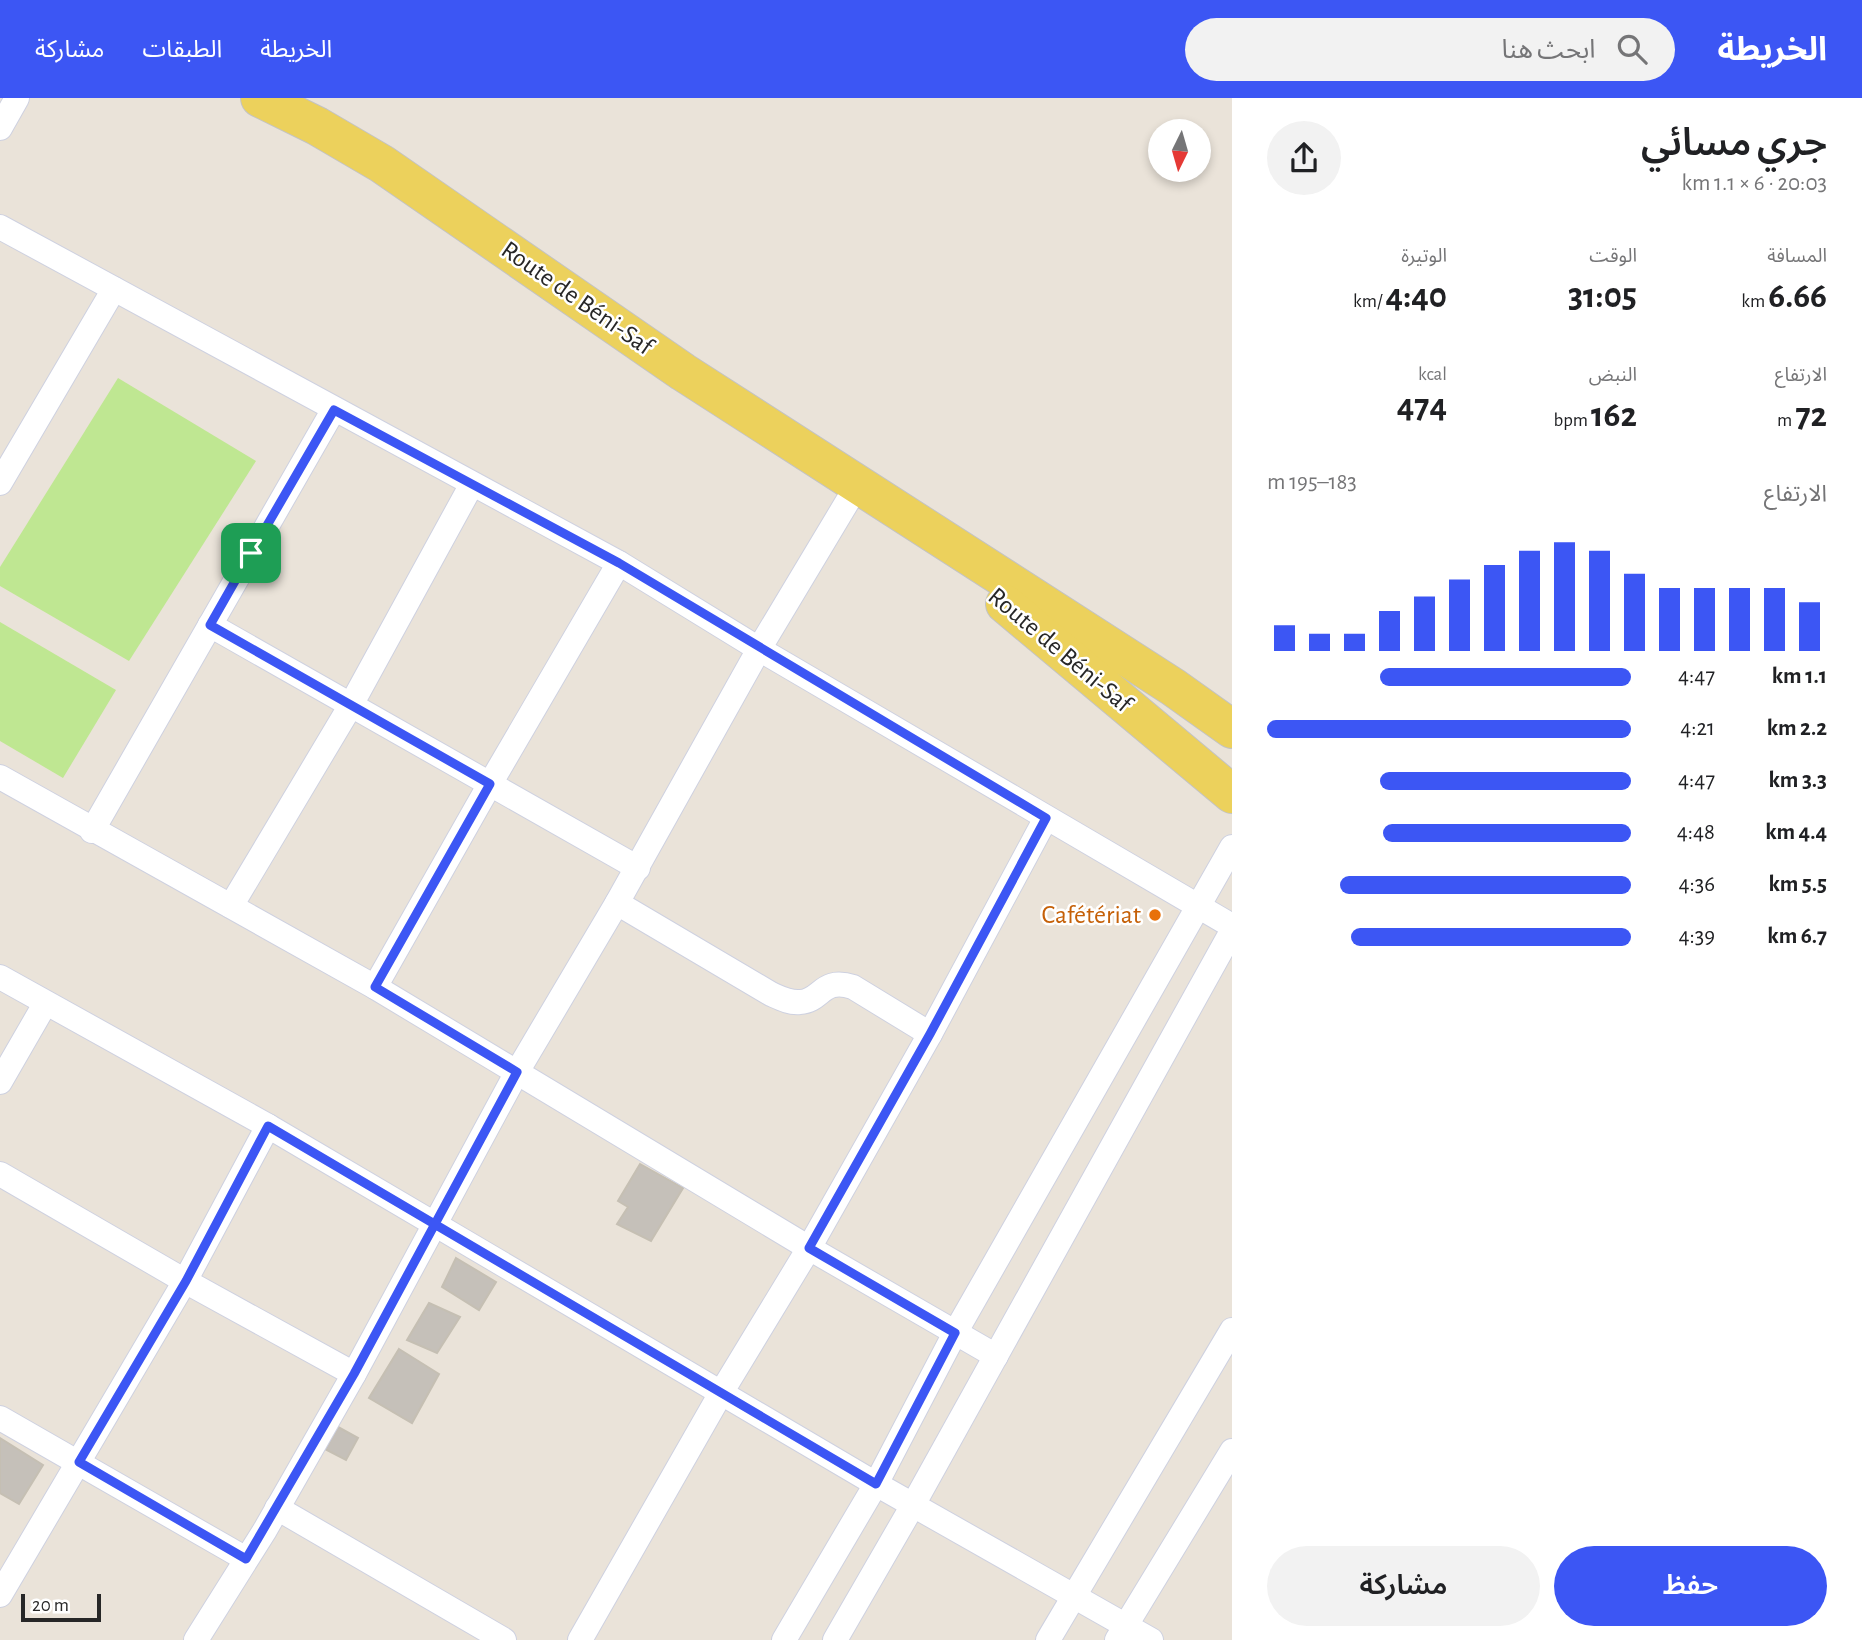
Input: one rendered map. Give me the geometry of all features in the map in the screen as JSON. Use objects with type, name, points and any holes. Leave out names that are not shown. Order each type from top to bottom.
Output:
[{"type":"main road","name":"Route de Béni-Saf","points":[[260,98],[317,126],[382,164],[683,372],[1161,680],[1232,729]]},
{"type":"main road","name":"Route de Béni-Saf","points":[[889,506],[1232,794]]},
{"type":"street","points":[[0,128],[17,98]]},
{"type":"street","points":[[0,227],[619,563],[759,649],[1199,905],[1232,928],[914,1505],[835,1640]]},
{"type":"street","points":[[0,483],[114,289]]},
{"type":"street","points":[[92,831],[334,410]]},
{"type":"street","points":[[232,906],[351,705],[472,484]]},
{"type":"street","points":[[196,1640],[277,1508],[354,1374],[517,1072],[638,868],[759,649],[858,484]]},
{"type":"street","points":[[375,987],[619,563]]},
{"type":"street","points":[[210,625],[638,868]]},
{"type":"street","points":[[0,777],[92,831],[375,987],[809,1248],[996,1356]]},
{"type":"street","points":[[580,1640],[721,1394],[809,1248],[930,1034],[1046,818]]},
{"type":"street","points":[[785,1640],[876,1484],[955,1333],[1232,847]]},
{"type":"street","points":[[617,904],[771,994],[802,1003],[825,988],[843,984],[853,987],[930,1034]]},
{"type":"street","points":[[0,977],[268,1126],[721,1394],[1074,1595],[1121,1632],[1151,1640]]},
{"type":"street","points":[[0,1082],[45,1004]]},
{"type":"street","points":[[0,1595],[186,1281],[268,1126]]},
{"type":"street","points":[[0,1174],[354,1374]]},
{"type":"street","points":[[1048,1640],[1232,1330]]},
{"type":"street","points":[[0,1418],[246,1559]]},
{"type":"street","points":[[1121,1632],[1232,1451]]},
{"type":"street","points":[[277,1508],[504,1640]]},
{"type":"green space","points":[[118,378],[256,461],[129,661],[0,586],[0,567]]},
{"type":"green space","points":[[0,622],[116,690],[63,778],[0,741]]},
{"type":"building","points":[[640,1164],[683,1188],[651,1241],[617,1224],[628,1207],[618,1201]]},
{"type":"building","points":[[456,1258],[496,1282],[479,1310],[442,1287]]},
{"type":"building","points":[[429,1303],[460,1317],[437,1353],[407,1340]]},
{"type":"building","points":[[399,1349],[439,1374],[412,1423],[369,1398]]},
{"type":"building","points":[[338,1427],[358,1438],[346,1460],[325,1449]]},
{"type":"building","points":[[0,1438],[43,1465],[19,1504],[0,1493]]},
{"type":"place","name":"Cafétériat","points":[[1155,915]]},
{"type":"route","points":[[251,553],[210,625],[490,784],[375,987],[517,1072],[434,1226],[354,1374],[246,1559],[79,1462],[186,1281],[268,1126],[434,1226],[876,1484],[955,1333],[809,1248],[930,1034],[1046,818],[619,563],[334,410],[251,553]]}]
